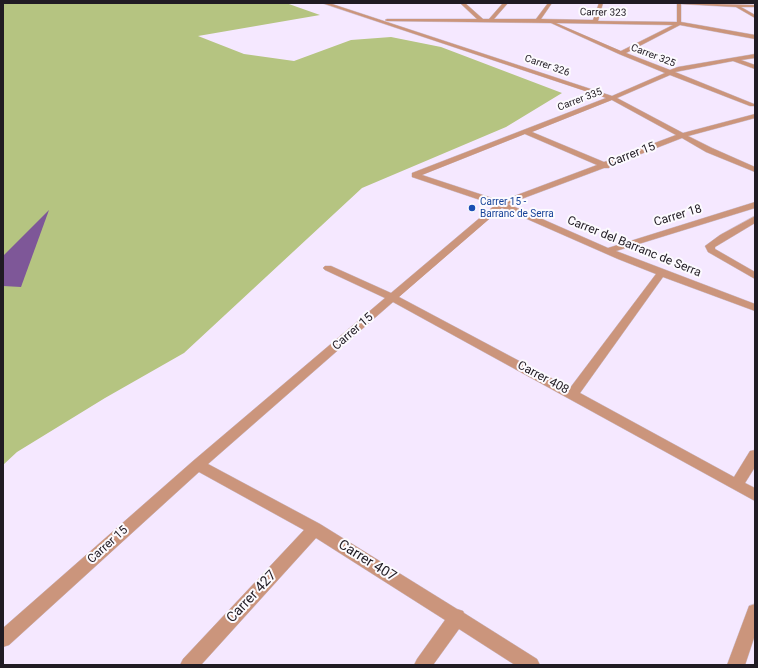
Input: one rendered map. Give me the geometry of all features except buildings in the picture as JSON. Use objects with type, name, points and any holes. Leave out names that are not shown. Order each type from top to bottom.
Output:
[{"type":"street","name":"Carrer 326","points":[[324,3],[612,98],[684,135],[709,150],[755,170]]},
{"type":"street","points":[[462,3],[481,20]]},
{"type":"street","points":[[491,20],[506,3]]},
{"type":"street","points":[[537,21],[550,3]]},
{"type":"street","points":[[595,22],[601,3]]},
{"type":"street","points":[[621,53],[679,24],[679,3]]},
{"type":"street","points":[[683,3],[755,6]]},
{"type":"street","points":[[736,6],[755,17]]},
{"type":"street","name":"Carrer 323","points":[[377,20],[491,20],[679,24],[755,37]]},
{"type":"street","name":"Carrer 325","points":[[548,21],[621,53],[752,105]]},
{"type":"street","name":"Carrer 335","points":[[414,175],[612,98],[678,69],[755,56]]},
{"type":"street","points":[[735,60],[755,67]]},
{"type":"street","name":"Carrer 15","points":[[3,639],[198,464],[501,204],[606,166],[684,135],[755,116]]},
{"type":"street","points":[[526,132],[606,166]]},
{"type":"street","name":"Carrer del Barranc de Serra","points":[[414,175],[501,204],[608,251],[755,308]]},
{"type":"street","name":"Carrer 18","points":[[608,251],[755,205]]},
{"type":"street","points":[[755,219],[710,246],[711,250],[755,276]]},
{"type":"street","name":"Carrer 408","points":[[328,268],[393,298],[572,394],[755,495]]},
{"type":"street","points":[[572,394],[661,272]]},
{"type":"street","points":[[737,484],[755,455]]},
{"type":"street","name":"Carrer 407","points":[[198,464],[315,529],[531,665]]},
{"type":"street","name":"Carrer 427","points":[[189,665],[315,529]]},
{"type":"street","points":[[736,665],[755,612]]},
{"type":"street","points":[[423,665],[457,617]]},
{"type":"green space","points":[[3,3],[286,3],[320,15],[198,36],[244,54],[294,61],[351,40],[391,37],[441,47],[562,93],[506,127],[362,188],[184,353],[105,398],[17,452],[3,465]]},
{"type":"place","name":"Carrer 15 - Barranc de Serra","points":[[472,208]]}]
